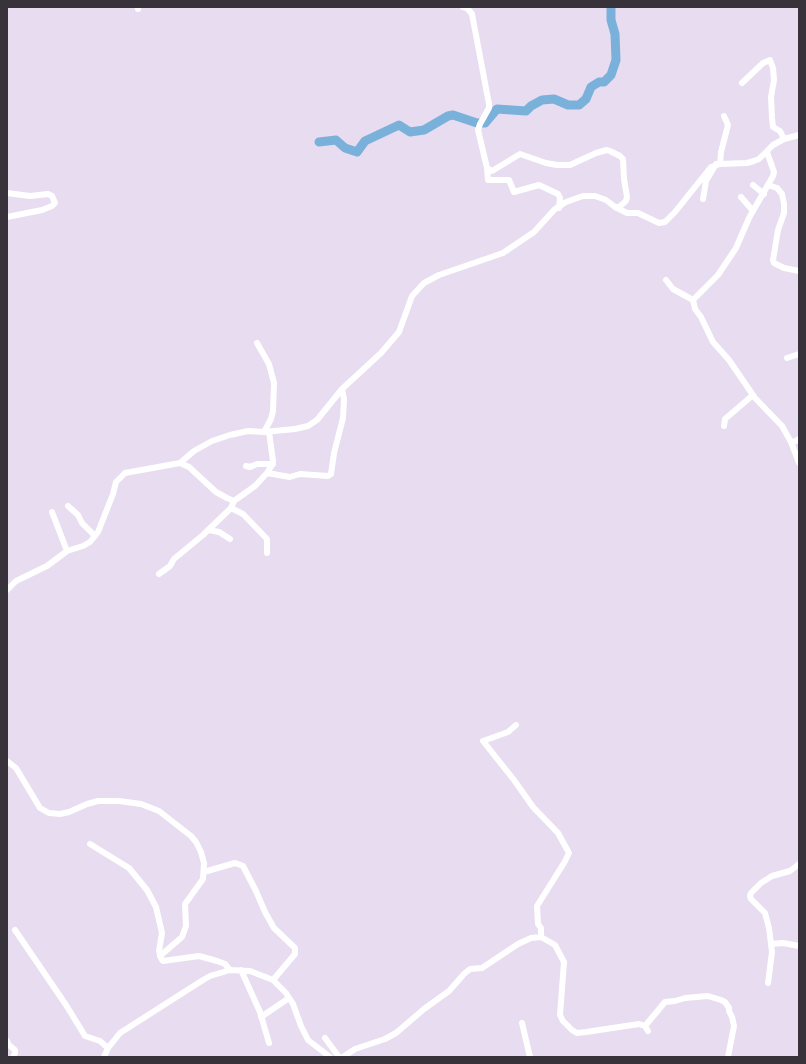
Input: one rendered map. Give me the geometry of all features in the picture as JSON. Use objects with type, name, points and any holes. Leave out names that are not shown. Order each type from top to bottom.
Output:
[{"type":"street","points":[[463,7],[467,8],[472,14],[489,104],[489,108],[478,130],[488,180],[509,180],[514,192],[539,185],[558,194],[560,198],[558,208]]},
{"type":"street","points":[[742,83],[763,63],[770,60],[773,68],[774,80],[771,97],[773,127],[780,130],[784,139]]},
{"type":"street","points":[[703,199],[706,181],[718,164],[728,125],[724,116]]},
{"type":"street","points":[[7,590],[16,581],[47,566],[67,551],[90,542],[95,536],[113,494],[116,482],[125,473],[180,463],[194,452],[219,438],[248,430],[266,432],[295,429],[312,424],[342,389],[381,353],[399,332],[412,296],[424,283],[440,275],[504,252],[534,232],[555,210],[566,202],[583,196],[595,196],[606,200],[626,213],[638,213],[659,223],[665,222],[675,212],[707,170],[718,164],[746,163],[759,159],[773,146],[784,139],[799,135]]},
{"type":"street","points":[[486,168],[492,171],[520,154],[546,163],[570,165],[596,153],[607,150],[623,159],[627,198],[626,201],[615,207]]},
{"type":"street","points":[[693,300],[718,275],[736,248],[741,235],[764,194],[774,172],[768,152]]},
{"type":"street","points":[[753,185],[764,194]]},
{"type":"street","points":[[768,185],[776,188],[782,194],[784,204],[784,213],[778,230],[773,260],[774,263],[784,268],[799,271]]},
{"type":"street","points":[[7,193],[30,196],[48,194],[52,196],[55,203],[52,206],[42,210],[7,217]]},
{"type":"street","points":[[741,197],[754,211]]},
{"type":"street","points":[[666,280],[673,289],[693,300]]},
{"type":"street","points":[[693,300],[696,312],[701,317],[713,342],[729,360],[765,410],[782,426],[791,442],[799,463]]},
{"type":"street","points":[[158,574],[170,566],[174,559],[209,530],[231,508],[234,501],[255,486],[267,473],[272,464],[273,456],[266,432],[271,418],[274,383],[269,364],[257,343]]},
{"type":"street","points":[[787,358],[799,354]]},
{"type":"street","points":[[267,473],[290,477],[300,474],[328,476],[331,474],[334,453],[343,418],[344,399],[342,389]]},
{"type":"street","points":[[724,426],[726,419],[753,395]]},
{"type":"street","points":[[791,442],[799,439]]},
{"type":"street","points":[[180,463],[189,467],[210,488],[222,496],[234,501]]},
{"type":"street","points":[[246,466],[250,467],[257,464],[272,464]]},
{"type":"street","points":[[68,506],[78,515],[82,523],[95,536]]},
{"type":"street","points":[[231,508],[243,514],[267,539],[268,554]]},
{"type":"street","points":[[52,512],[67,551]]},
{"type":"street","points":[[209,530],[219,532],[230,539]]},
{"type":"street","points":[[516,725],[508,732],[483,741],[533,807],[558,833],[569,853],[537,906],[538,924],[541,928],[541,937]]},
{"type":"street","points":[[7,761],[16,768],[40,808],[49,813],[60,814],[69,812],[87,804],[107,800],[141,804],[159,811],[191,836],[196,842],[201,852],[204,879],[185,904],[185,931],[179,940],[160,956]]},
{"type":"street","points":[[90,844],[129,868],[147,890],[156,906],[162,933],[159,951],[163,961],[166,962],[199,956],[224,964],[230,970]]},
{"type":"street","points":[[204,872],[235,863],[243,866],[274,928],[295,948],[295,954],[273,980]]},
{"type":"street","points":[[768,983],[772,952],[769,928],[765,913],[751,899],[750,893],[772,876],[790,871],[799,864]]},
{"type":"street","points":[[15,930],[66,1005],[85,1036],[100,1041],[108,1048]]},
{"type":"street","points":[[343,1057],[354,1049],[385,1039],[396,1033],[424,1009],[449,991],[470,969],[482,968],[518,944],[531,938],[541,937],[555,945],[564,962],[560,1015],[563,1021],[572,1030],[577,1033],[639,1024],[646,1029],[665,1002],[708,996],[725,1002],[732,1017],[734,1026],[728,1057]]},
{"type":"street","points":[[771,944],[783,943],[799,946]]},
{"type":"street","points":[[104,1057],[108,1048],[120,1033],[210,976],[230,970],[250,971],[273,980],[286,993],[294,1004],[301,1026],[308,1040],[327,1056]]},
{"type":"street","points":[[241,970],[261,1017],[269,1043]]},
{"type":"street","points":[[261,1017],[289,998]]},
{"type":"street","points":[[522,1023],[530,1057]]},
{"type":"street","points":[[325,1038],[339,1057]]},
{"type":"street","points":[[7,1041],[15,1050],[13,1057]]},
{"type":"waterway","points":[[319,142],[336,140],[345,148],[357,152],[365,141],[399,125],[410,132],[424,130],[448,116],[453,115],[477,123],[485,123],[497,109],[526,111],[531,106],[542,100],[554,99],[568,105],[579,105],[586,99],[591,87],[599,82],[604,82],[611,75],[616,60],[615,34],[611,20],[611,7]]}]
